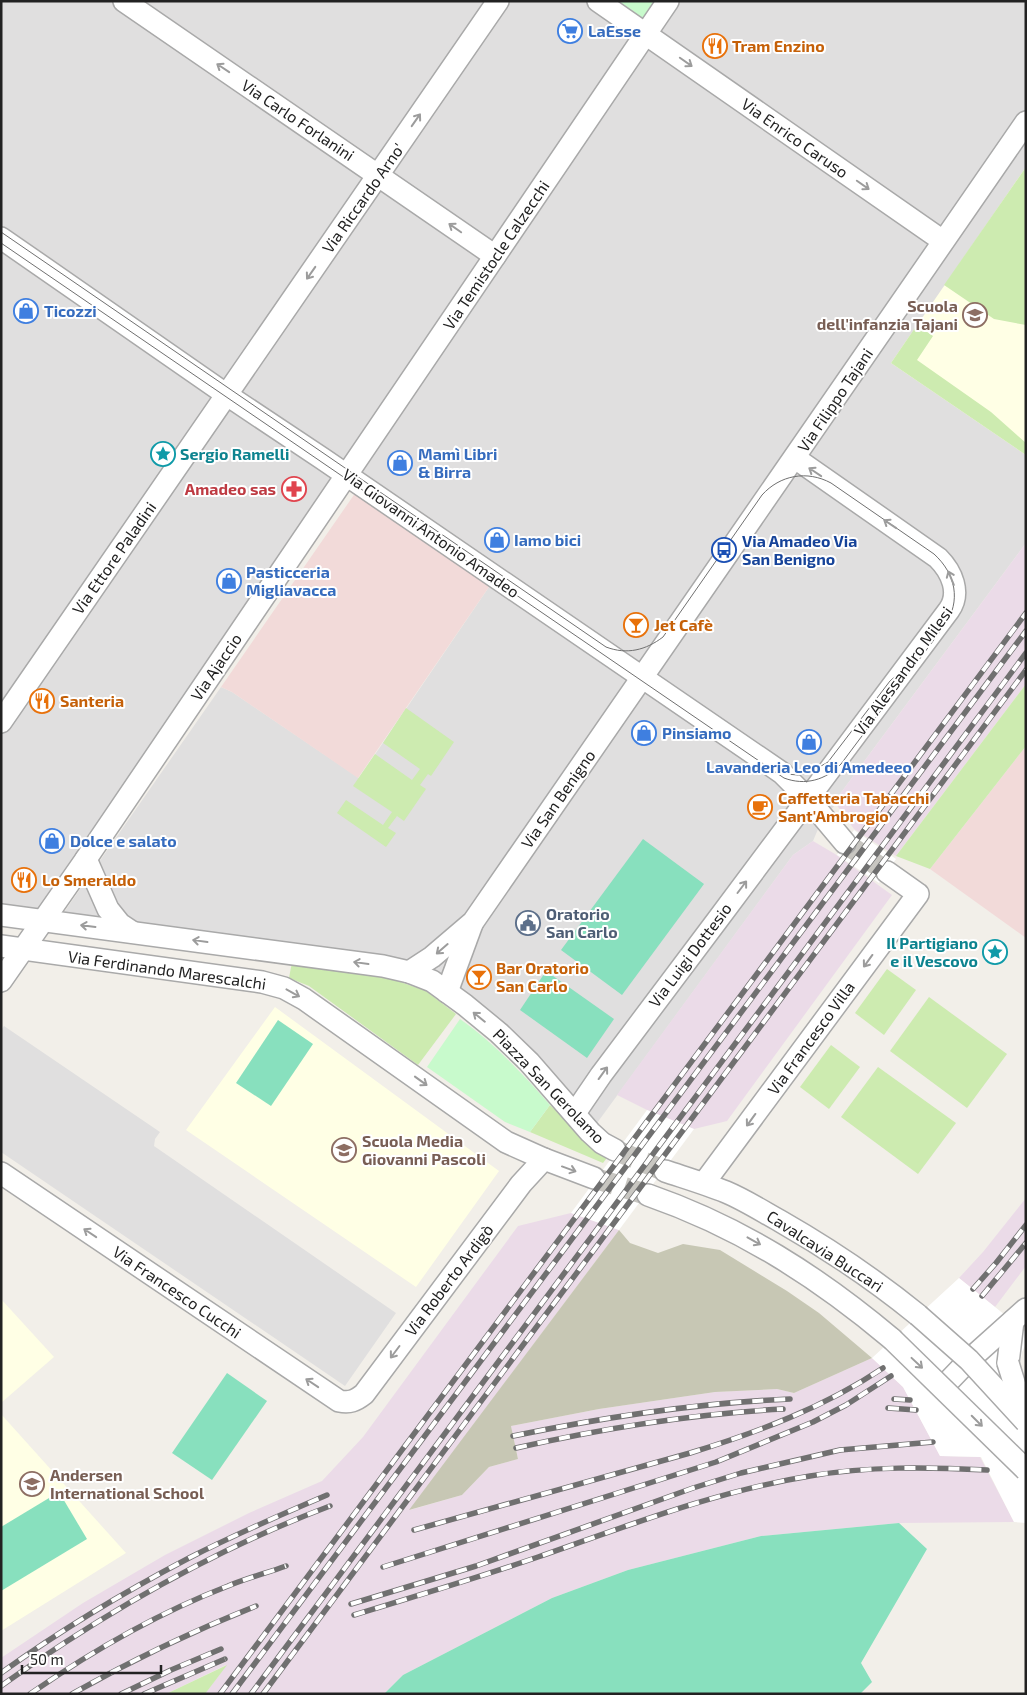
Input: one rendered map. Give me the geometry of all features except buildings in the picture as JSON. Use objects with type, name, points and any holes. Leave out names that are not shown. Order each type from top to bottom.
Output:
[{"type":"street","name":"Via Carlo Forlanini","points":[[124,1],[495,256]]},
{"type":"street","name":"Via Riccardo Arno'","points":[[227,395],[498,1]]},
{"type":"street","name":"Via Enrico Caruso","points":[[598,1],[943,241]]},
{"type":"street","name":"Via Temistocle Calzecchi","points":[[346,475],[668,1]]},
{"type":"street","name":"Via Filippo Tajani","points":[[642,676],[795,458],[1026,122]]},
{"type":"street","name":"Via Giovanni Antonio Amadeo","points":[[1,238],[227,395],[782,773],[808,799],[846,843]]},
{"type":"street","name":"Via Ettore Paladini","points":[[1,722],[227,395]]},
{"type":"street","name":"Via Alessandro Milesi","points":[[795,458],[938,558],[951,575],[955,596],[949,610],[808,799]]},
{"type":"street","name":"Via Ajaccio","points":[[43,920],[346,475]]},
{"type":"street","name":"Via San Benigno","points":[[447,992],[473,922],[642,676]]},
{"type":"street","name":"Via Luigi Dottesio","points":[[575,1113],[601,1075],[808,799]]},
{"type":"street","points":[[86,859],[108,909],[120,924],[132,932]]},
{"type":"street","name":"Via Francesco Villa","points":[[704,1183],[918,894],[886,872]]},
{"type":"street","name":"Via Ferdinando Marescalchi","points":[[1,915],[383,966],[409,972]]},
{"type":"street","points":[[1,981],[43,920]]},
{"type":"street","name":"Via San Benigno","points":[[409,972],[432,957],[473,922]]},
{"type":"street","name":"Via Ferdinando Marescalchi","points":[[1,946],[262,982],[284,988],[304,999],[506,1142],[544,1159]]},
{"type":"street","name":"Piazza San Gerolamo","points":[[409,972],[432,981],[499,1032],[529,1062],[596,1137],[615,1150]]},
{"type":"street","points":[[544,1159],[594,1178]]},
{"type":"street","name":"Via Roberto Ardigò","points":[[355,1401],[364,1394],[521,1184],[544,1159]]},
{"type":"street","name":"Cavalcavia Buccari","points":[[665,1171],[704,1183],[756,1207],[827,1249],[877,1283],[918,1315],[969,1360],[1026,1422]]},
{"type":"street","name":"Via Francesco Cucchi","points":[[1,1173],[339,1401],[347,1403],[355,1401]]},
{"type":"street","name":"Cavalcavia Buccari","points":[[648,1195],[710,1219],[764,1247],[831,1291],[892,1339],[1026,1470]]},
{"type":"street","points":[[942,1386],[1019,1315]]},
{"type":"street","points":[[1019,1315],[1008,1362],[1017,1392],[1026,1412]]},
{"type":"shaded area","points":[[1,1],[493,1],[225,390],[1,236]]},
{"type":"shaded area","points":[[502,1],[591,1],[940,241],[639,674],[230,393]]},
{"type":"shaded area","points":[[603,1],[1026,1],[1026,543],[840,794],[836,804],[825,816],[644,677],[948,240]]},
{"type":"shaded area","name":"Scuola dell'infanzia Tajani","points":[[1026,167],[1026,455],[891,363]]},
{"type":"shaded area","points":[[1,242],[341,477],[38,915],[1,910]]},
{"type":"shaded area","points":[[358,489],[493,581],[358,778],[232,692],[221,687]]},
{"type":"shaded area","points":[[1026,543],[1026,684],[896,856],[854,829],[836,804],[840,794]]},
{"type":"shaded area","points":[[493,581],[780,780],[821,822],[813,841],[793,855],[597,1123],[435,977],[60,918],[221,687],[232,692],[359,778]]},
{"type":"shaded area","points":[[1026,746],[1026,938],[930,869]]},
{"type":"shaded area","points":[[813,841],[835,854],[892,895],[727,1121],[694,1129],[647,1110],[617,1095],[793,855]]},
{"type":"shaded area","name":"Scuola Media Giovanni Pascoli","points":[[275,1007],[499,1171],[416,1287],[186,1130]]},
{"type":"shaded area","points":[[4,1026],[160,1132],[155,1139],[154,1146],[396,1313],[345,1386],[1,1152],[1,1030]]},
{"type":"shaded area","points":[[1026,1198],[1026,1266],[995,1307],[959,1278],[983,1252]]},
{"type":"shaded area","points":[[571,1213],[619,1230],[410,1510],[462,1495],[489,1467],[518,1459],[511,1426],[599,1409],[715,1392],[777,1389],[794,1393],[872,1358],[903,1387],[940,1456],[980,1457],[1014,1522],[899,1523],[761,1536],[628,1570],[552,1598],[403,1675],[384,1694],[205,1694],[226,1665],[166,1694],[1,1694],[1,1658],[83,1603],[165,1555],[249,1513],[322,1481],[363,1437],[518,1226]]},
{"type":"shaded area","points":[[619,1230],[630,1243],[658,1253],[683,1244],[720,1250],[819,1313],[872,1358],[794,1393],[777,1389],[715,1392],[599,1409],[511,1426],[518,1459],[489,1467],[462,1495],[409,1510]]},
{"type":"shaded area","points":[[1,1299],[54,1357],[1,1403]]},
{"type":"shaded area","name":"Andersen International School","points":[[1,1414],[126,1553],[1,1631]]},
{"type":"green space","points":[[618,1],[655,1],[643,18]]},
{"type":"green space","points":[[1026,167],[1026,325],[994,319],[944,285]]},
{"type":"green space","points":[[917,325],[933,336],[917,360],[991,412],[1026,443],[1026,455],[891,363]]},
{"type":"green space","points":[[1026,684],[1026,746],[930,869],[896,856]]},
{"type":"green space","points":[[406,708],[454,742],[431,776],[428,774],[420,785],[426,789],[404,821],[397,816],[388,828],[396,833],[386,847],[337,813],[346,800],[383,825],[392,812],[353,786],[375,754],[412,780],[420,769],[383,743]]},
{"type":"green space","points":[[643,839],[704,884],[622,995],[561,950]]},
{"type":"green space","points":[[292,962],[378,974],[426,991],[456,1014],[418,1065],[309,986],[289,978]]},
{"type":"green space","points":[[887,969],[916,990],[884,1035],[855,1013]]},
{"type":"green space","points":[[546,971],[614,1019],[587,1058],[520,1010]]},
{"type":"green space","points":[[929,997],[1007,1054],[967,1108],[890,1051]]},
{"type":"green space","points":[[460,1019],[507,1059],[550,1105],[530,1132],[505,1122],[427,1067]]},
{"type":"green space","points":[[278,1020],[313,1044],[271,1106],[236,1083]]},
{"type":"green space","points":[[831,1045],[860,1067],[829,1109],[800,1087]]},
{"type":"green space","points":[[878,1067],[956,1123],[918,1174],[841,1117]]},
{"type":"green space","points":[[550,1105],[609,1155],[603,1163],[530,1132]]},
{"type":"green space","points":[[227,1373],[267,1401],[212,1480],[172,1453]]},
{"type":"green space","points":[[59,1492],[87,1539],[1,1591],[1,1527]]},
{"type":"green space","points":[[899,1523],[927,1549],[861,1663],[872,1682],[860,1694],[384,1694],[403,1675],[552,1598],[628,1570],[761,1536]]},
{"type":"green space","points":[[227,1665],[205,1694],[166,1694]]},
{"type":"pier","points":[[854,830],[896,859],[879,883],[837,855]]},
{"type":"pier","points":[[647,1110],[694,1129],[619,1230],[571,1213]]},
{"type":"pier","points":[[959,1278],[1026,1332],[1026,1344],[1022,1352],[1020,1364],[1026,1385],[1026,1523],[1014,1522],[981,1457],[940,1456],[903,1387],[872,1358]]},
{"type":"tunnel","points":[[845,843],[887,872]]},
{"type":"tunnel","points":[[615,1150],[665,1171]]},
{"type":"tunnel","points":[[594,1178],[648,1195]]},
{"type":"tram line","points":[[1,232],[606,647],[621,651],[636,650],[650,645],[663,637],[762,495],[769,488],[785,479],[803,476],[822,479],[831,483],[934,554],[947,570],[954,588],[953,607],[950,616],[835,770],[815,780],[800,781],[784,778],[1,243]]},
{"type":"tram line","points":[[786,774],[798,775],[809,773],[828,762],[890,681],[915,659]]},
{"type":"railway","points":[[220,1694],[1026,613]]},
{"type":"railway","points":[[232,1694],[1026,631]]},
{"type":"railway","points":[[251,1694],[1026,653]]},
{"type":"railway","points":[[263,1694],[1026,670]]},
{"type":"railway","points":[[973,1289],[1026,1225]]},
{"type":"railway","points":[[982,1296],[1026,1243]]},
{"type":"railway","points":[[414,1530],[690,1453],[740,1436],[813,1407],[883,1368]]},
{"type":"railway","points":[[383,1567],[716,1462],[813,1422],[846,1405],[891,1376]]},
{"type":"railway","points":[[513,1436],[685,1407],[790,1399]]},
{"type":"railway","points":[[894,1399],[910,1400]]},
{"type":"railway","points":[[888,1408],[916,1410]]},
{"type":"railway","points":[[516,1448],[582,1434],[682,1418],[783,1409]]},
{"type":"railway","points":[[351,1604],[476,1566],[693,1488],[741,1473],[840,1450],[933,1442]]},
{"type":"railway","points":[[354,1615],[515,1565],[672,1510],[775,1483],[854,1470],[921,1468],[987,1470]]},
{"type":"railway","points":[[1,1673],[70,1627],[165,1571],[240,1533],[327,1495]]},
{"type":"railway","points":[[1,1686],[79,1633],[160,1585],[244,1542],[330,1506]]},
{"type":"railway","points":[[30,1694],[101,1648],[176,1608],[242,1580],[286,1566]]},
{"type":"railway","points":[[72,1694],[117,1669],[256,1606]]},
{"type":"railway","points":[[121,1694],[221,1649]]},
{"type":"railway","points":[[144,1694],[225,1659]]},
{"type":"place","name":"LaEsse","points":[[570,31]]},
{"type":"place","name":"Tram Enzino","points":[[715,46]]},
{"type":"place","name":"Ticozzi","points":[[26,311]]},
{"type":"place","name":"Scuola dell'infanzia Tajani","points":[[975,315]]},
{"type":"place","name":"Sergio Ramelli","points":[[163,454]]},
{"type":"place","name":"Mamì Libri & Birra","points":[[400,463]]},
{"type":"place","name":"Amadeo sas","points":[[294,489]]},
{"type":"place","name":"Iamo bici","points":[[497,540]]},
{"type":"place","name":"Via Amadeo Via San Benigno","points":[[724,550]]},
{"type":"place","name":"Pasticceria Migliavacca","points":[[229,581]]},
{"type":"place","name":"Jet Cafè","points":[[636,625]]},
{"type":"place","name":"Santeria","points":[[42,701]]},
{"type":"place","name":"Pinsiamo","points":[[644,733]]},
{"type":"place","name":"Lavanderia Leo di Amedeeo","points":[[809,742]]},
{"type":"place","name":"Caffetteria Tabacchi Sant'Ambrogio","points":[[760,807]]},
{"type":"place","name":"Dolce e salato","points":[[52,841]]},
{"type":"place","name":"Lo Smeraldo","points":[[24,880]]},
{"type":"place","name":"Oratorio San Carlo","points":[[528,923]]},
{"type":"place","name":"Il Partigiano e il Vescovo","points":[[995,952]]},
{"type":"place","name":"Bar Oratorio San Carlo","points":[[479,977]]},
{"type":"place","name":"Scuola Media Giovanni Pascoli","points":[[344,1150]]},
{"type":"place","name":"Andersen International School","points":[[32,1484]]}]
